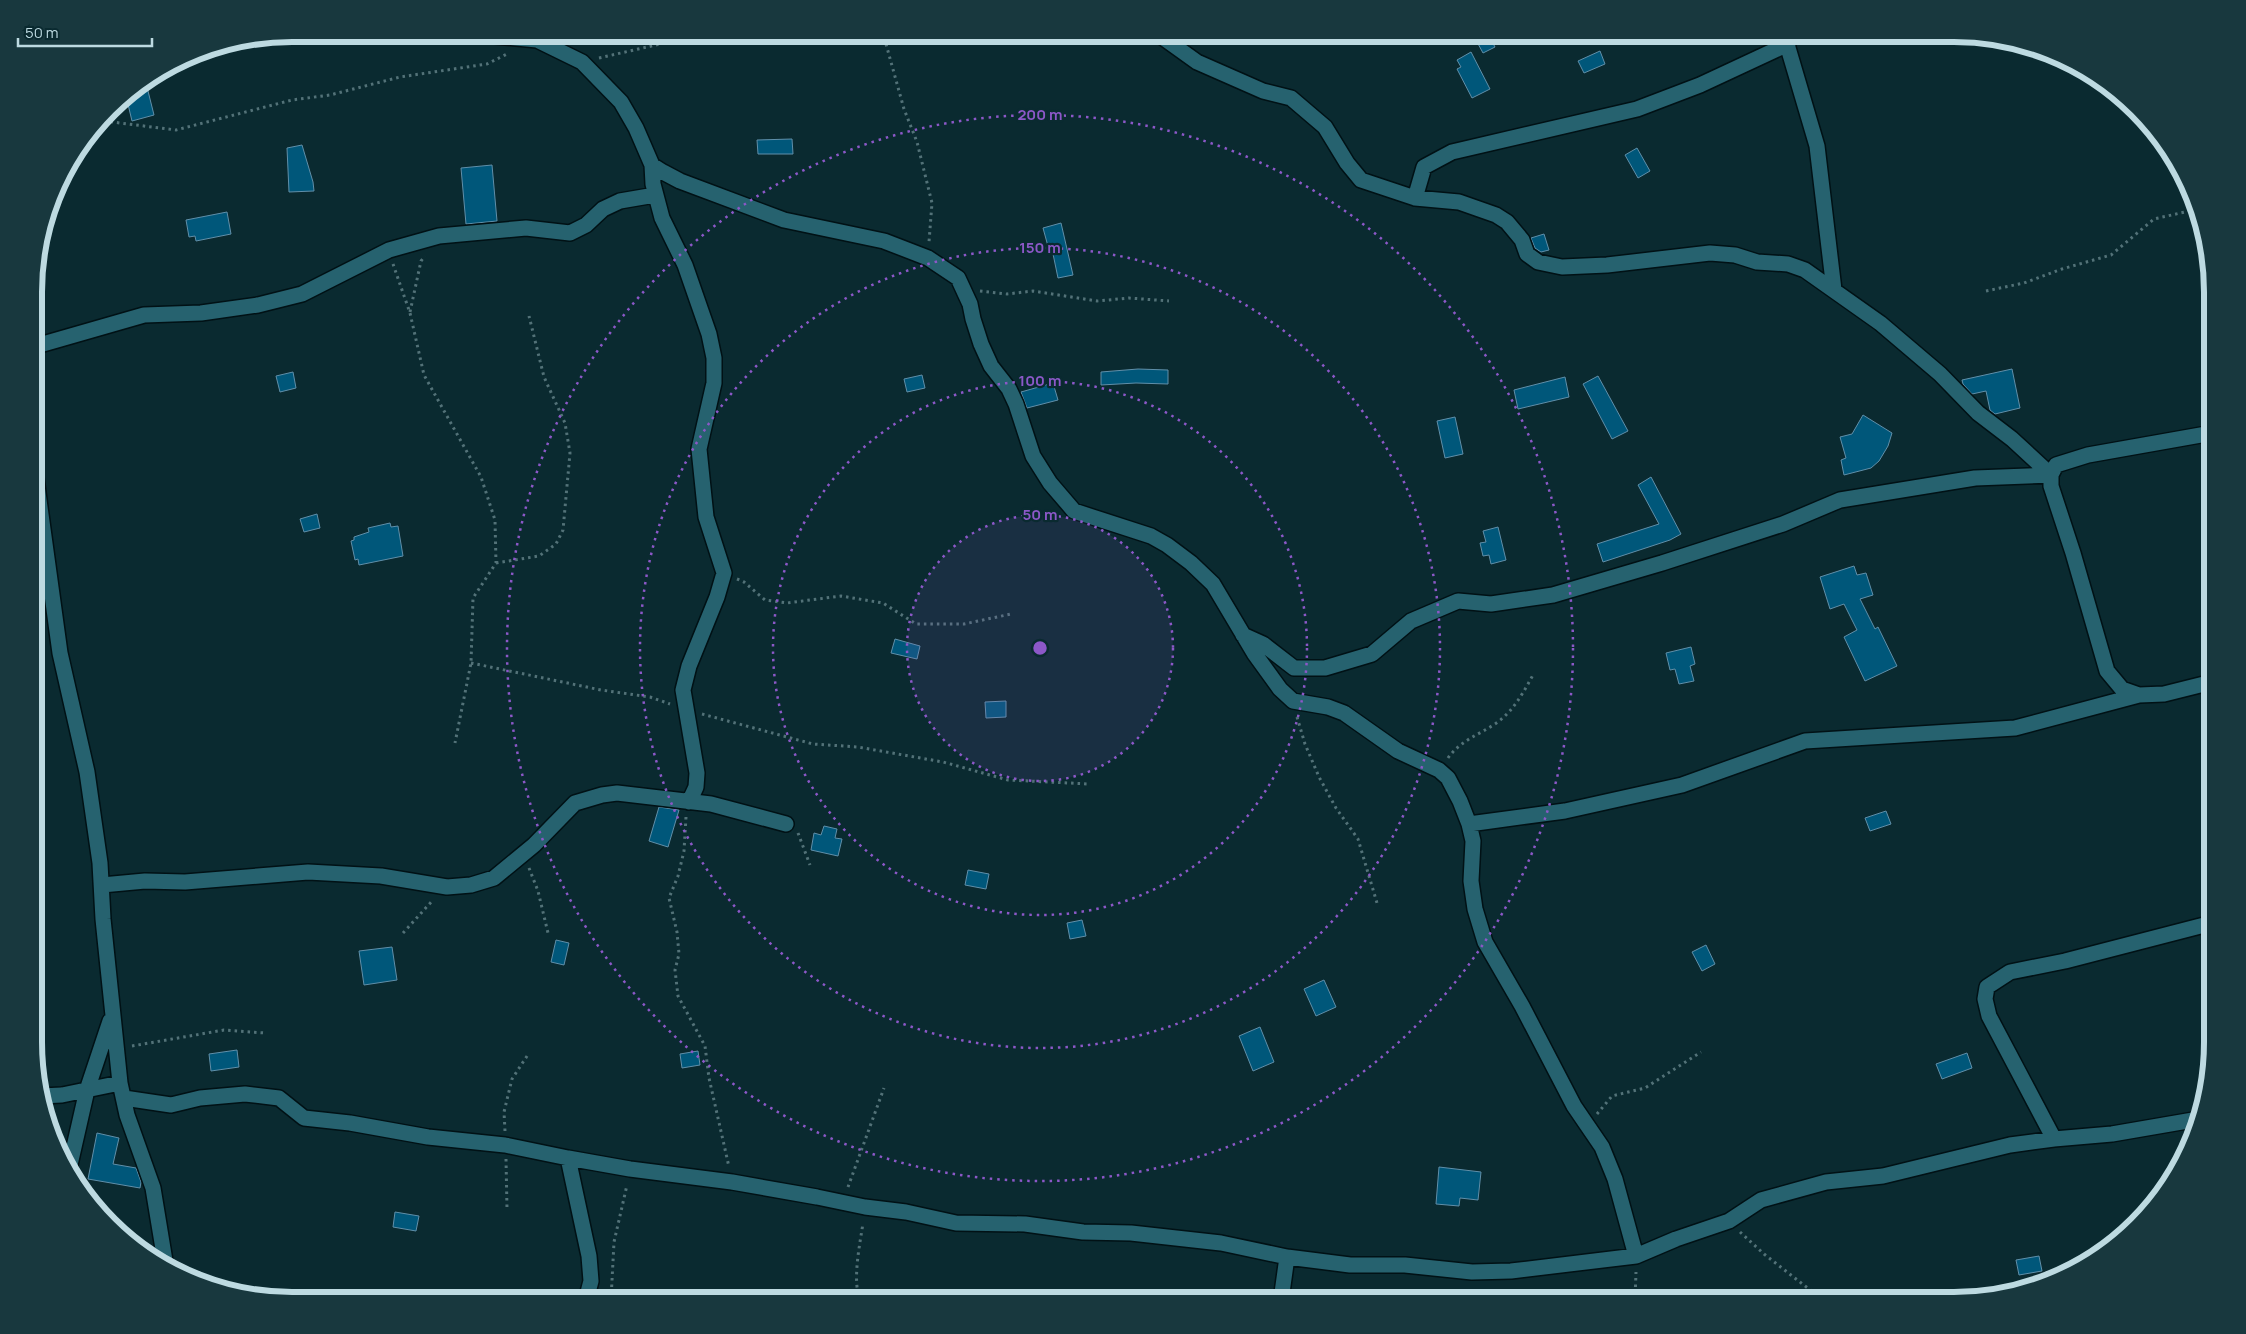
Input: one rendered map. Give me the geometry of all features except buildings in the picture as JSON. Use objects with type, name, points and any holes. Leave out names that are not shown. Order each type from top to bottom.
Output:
[{"type":"street","points":[[541,42],[582,62],[621,102],[636,128],[652,165],[655,195],[662,218],[685,264],[709,334],[714,358],[714,384],[699,448],[706,517],[724,573],[717,597],[689,666],[683,690],[697,773],[696,787],[689,802]]},
{"type":"street","points":[[1169,42],[1197,62],[1263,91],[1291,98],[1325,127],[1347,163],[1361,180],[1415,198],[1459,202],[1496,215],[1507,222],[1522,240],[1527,254],[1538,262],[1562,267],[1607,266],[1710,253],[1736,255],[1757,262],[1788,264],[1805,270],[1880,323],[1940,374],[1978,413],[2012,439],[2051,475]]},
{"type":"street","points":[[1415,198],[1424,167],[1452,152],[1637,108],[1700,84],[1780,42]]},
{"type":"street","points":[[1787,42],[1818,146],[1834,290]]},
{"type":"street","points":[[652,165],[680,181],[784,220],[884,241],[928,258],[958,278],[965,289],[984,351],[991,366],[1009,389],[1033,456],[1050,483],[1074,511],[1151,536],[1168,545],[1213,584],[1254,654],[1280,689],[1293,701],[1328,707],[1344,712],[1398,751],[1439,770],[1452,784],[1469,824],[1473,842],[1471,881],[1475,909],[1484,942],[1522,1006],[1574,1106],[1602,1147],[1615,1178],[1636,1256]]},
{"type":"street","points":[[42,344],[144,315],[201,312],[258,305],[302,294],[389,250],[439,236],[526,228],[570,233],[586,225],[603,210],[620,201],[655,195]]},
{"type":"street","points":[[2139,695],[2122,689],[2107,671],[2073,553],[2050,486],[2051,475],[2056,465],[2088,455],[2204,433]]},
{"type":"street","points":[[1243,635],[1263,644],[1294,668],[1326,668],[1372,654],[1411,621],[1458,601],[1491,604],[1553,595],[1662,563],[1764,530],[1840,500],[1975,478],[2051,475]]},
{"type":"street","points":[[42,522],[60,653],[87,772],[102,885],[103,919],[120,1082],[132,1131],[153,1188],[164,1256]]},
{"type":"street","points":[[1469,824],[1565,812],[1682,785],[1805,741],[1877,735],[2015,728],[2139,695],[2164,694],[2204,684]]},
{"type":"street","points":[[102,885],[145,881],[185,882],[308,872],[374,876],[447,887],[471,885],[494,878],[524,853],[576,803],[589,797],[618,793],[711,804],[786,824]]},
{"type":"street","points":[[2054,1139],[1989,1016],[1985,1000],[1987,987],[2010,972],[2065,961],[2204,924]]},
{"type":"street","points":[[71,1158],[87,1090],[112,1014]]},
{"type":"street","points":[[48,1095],[87,1090],[120,1082]]},
{"type":"street","points":[[124,1098],[171,1105],[200,1098],[246,1094],[279,1098],[304,1118],[350,1123],[428,1138],[506,1144],[630,1170],[732,1182],[865,1207],[906,1212],[956,1224],[1026,1224],[1083,1232],[1116,1232],[1221,1243],[1287,1257],[1350,1265],[1405,1265],[1472,1272],[1536,1269],[1636,1256],[1676,1239],[1729,1221],[1761,1200],[1826,1182],[1884,1176],[2010,1145],[2112,1134],[2191,1120]]},
{"type":"street","points":[[568,1158],[589,1256],[590,1280],[588,1292]]},
{"type":"street","points":[[1282,1292],[1287,1257]]},
{"type":"path","points":[[582,62],[669,42]]},
{"type":"path","points":[[886,44],[904,109],[917,142],[932,203],[928,258]]},
{"type":"path","points":[[110,122],[176,130],[292,100],[330,94],[400,77],[486,64],[512,52]]},
{"type":"path","points":[[1986,291],[2024,283],[2062,269],[2110,255],[2154,219],[2190,211]]},
{"type":"path","points":[[410,313],[422,261],[439,236]]},
{"type":"path","points":[[389,250],[410,313],[424,375],[481,477],[495,520],[496,563],[473,598],[471,663],[455,743]]},
{"type":"path","points":[[965,289],[1007,294],[1033,291],[1097,301],[1128,298],[1169,301]]},
{"type":"path","points":[[496,563],[539,556],[556,544],[563,530],[570,454],[565,424],[544,377],[529,316]]},
{"type":"path","points":[[724,573],[744,582],[765,600],[787,603],[841,596],[883,603],[916,624],[964,624],[1011,614]]},
{"type":"path","points":[[471,663],[601,690],[650,697],[685,709],[813,744],[858,747],[934,761],[1008,780],[1089,784]]},
{"type":"path","points":[[1439,770],[1456,746],[1496,723],[1515,706],[1534,675]]},
{"type":"path","points":[[1293,701],[1305,744],[1319,777],[1336,808],[1358,839],[1377,904]]},
{"type":"path","points":[[689,802],[684,851],[678,876],[669,898],[677,932],[679,954],[674,970],[678,996],[705,1046],[715,1111],[732,1182]]},
{"type":"path","points":[[786,824],[796,827],[810,865]]},
{"type":"path","points":[[524,853],[538,892],[548,933]]},
{"type":"path","points":[[403,932],[424,907],[447,887]]},
{"type":"path","points":[[116,1049],[224,1030],[265,1033]]},
{"type":"path","points":[[1587,1126],[1612,1096],[1645,1088],[1701,1052]]},
{"type":"path","points":[[507,1209],[504,1112],[512,1079],[529,1053]]},
{"type":"path","points":[[842,1202],[855,1172],[884,1088]]},
{"type":"path","points":[[611,1292],[614,1242],[630,1170]]},
{"type":"path","points":[[858,1292],[858,1263],[865,1207]]},
{"type":"path","points":[[1729,1221],[1764,1254],[1813,1292]]},
{"type":"path","points":[[1635,1292],[1636,1256]]}]
